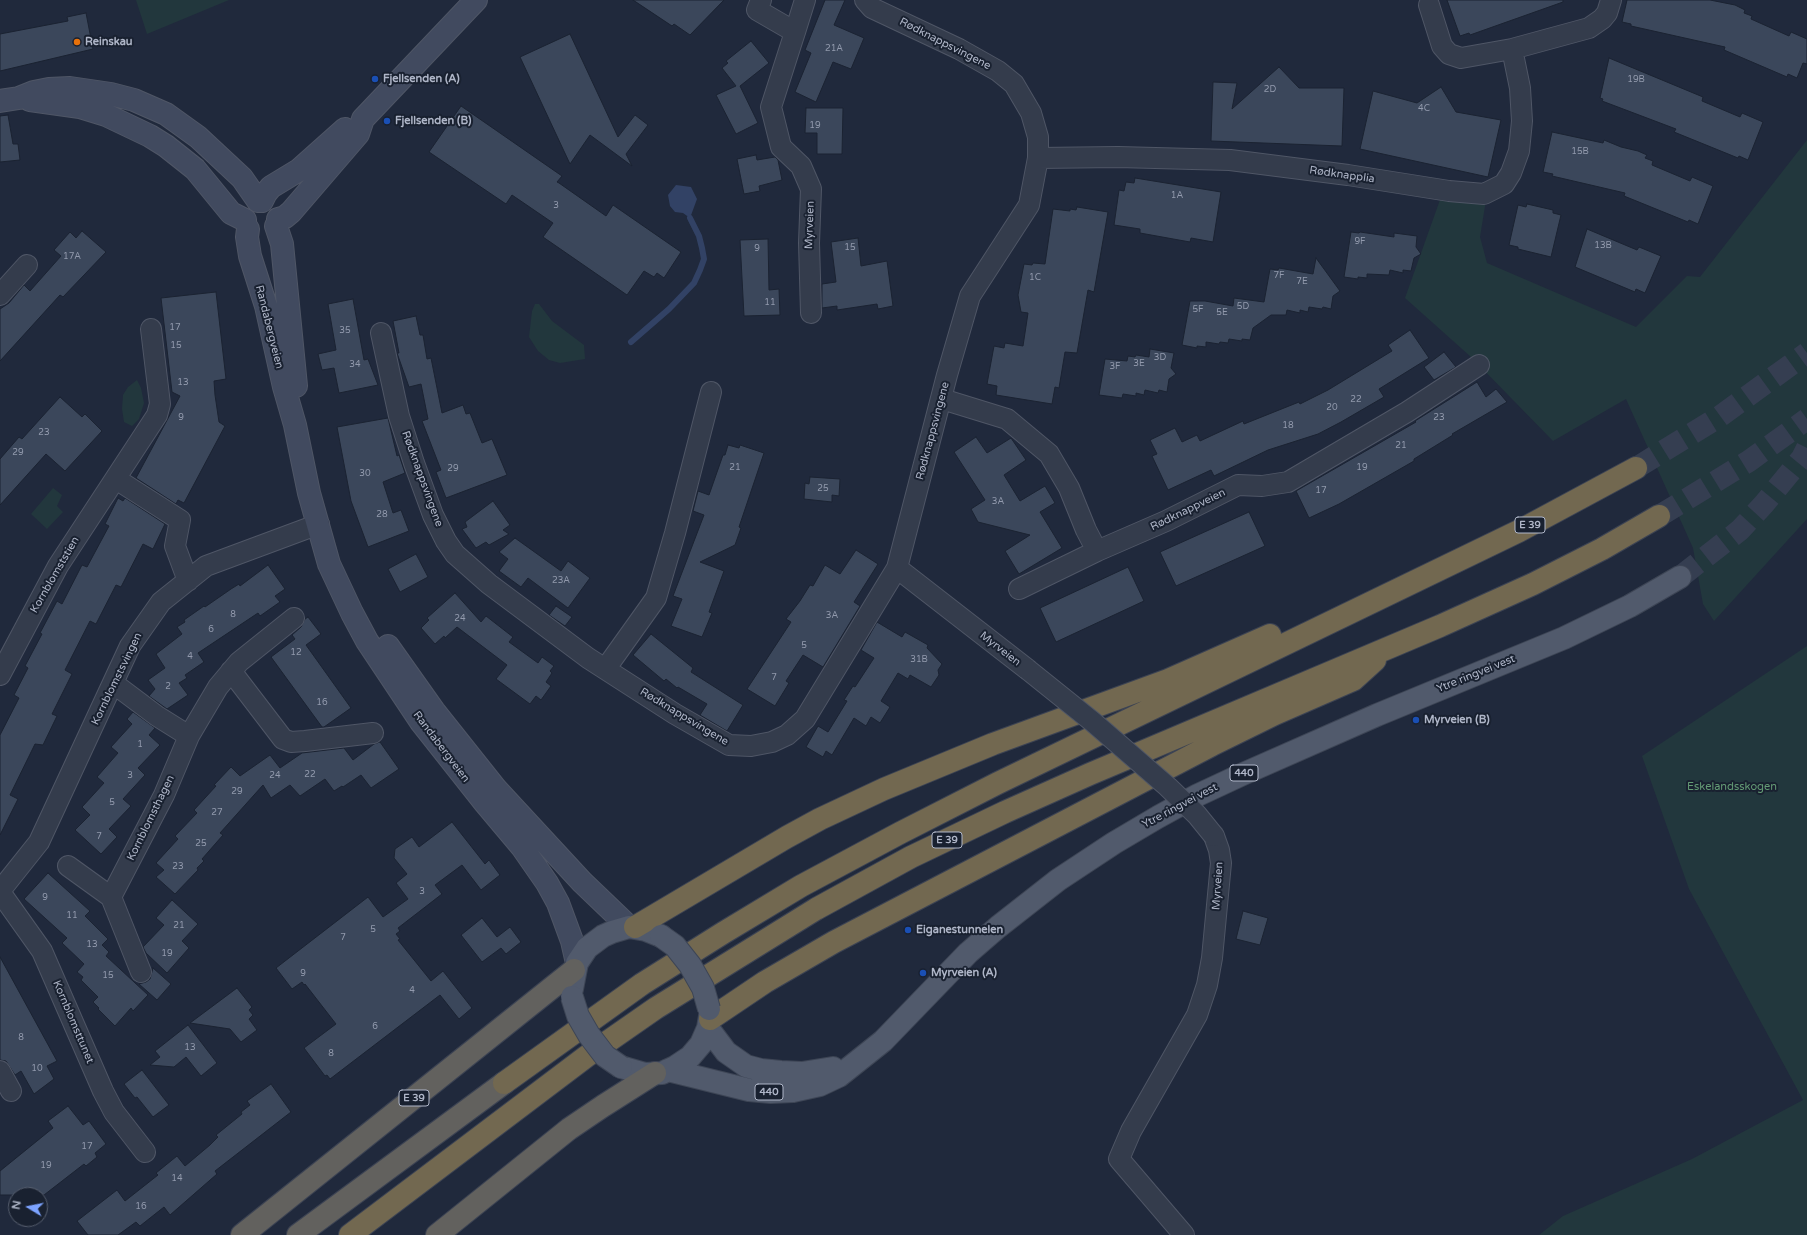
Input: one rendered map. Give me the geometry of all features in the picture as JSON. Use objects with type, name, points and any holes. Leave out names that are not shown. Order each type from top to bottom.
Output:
[{"type":"highway","name":"E 39","points":[[298,1235],[504,1083],[642,984],[801,886],[984,790],[1518,531],[1636,468]]},
{"type":"highway","name":"E 39","points":[[350,1235],[593,1051],[662,1004],[816,909],[911,856],[1103,768],[1386,650],[1533,584],[1602,549],[1659,516]]},
{"type":"highway","name":"E 39","points":[[632,927],[787,837],[820,819],[884,789],[986,747],[1168,680],[1275,633],[1305,634]]},
{"type":"highway","name":"E 39","points":[[709,1019],[765,982],[862,928],[1212,745],[1274,714],[1353,680],[1386,650]]},
{"type":"highway","name":"E 39","points":[[242,1235],[576,967]]},
{"type":"highway","points":[[437,1235],[570,1129],[603,1106],[662,1072]]},
{"type":"main road","points":[[10,100],[80,107],[106,115],[150,136],[166,146],[194,169],[231,213],[260,235],[266,234],[277,222],[291,212],[358,134],[364,119],[476,0]]},
{"type":"main road","points":[[10,100],[49,89],[70,88],[111,94],[134,100],[152,108],[183,125],[212,148],[242,178],[260,201],[272,206],[276,212],[277,222]]},
{"type":"main road","points":[[246,225],[245,214],[247,208],[260,201],[271,187],[299,170],[349,126],[364,119]]},
{"type":"main road","name":"Randabergveien","points":[[277,222],[282,244],[296,385],[295,425]]},
{"type":"main road","name":"Randabergveien","points":[[246,225],[250,256],[266,306],[284,387],[295,425],[302,464],[329,564],[352,614],[421,722],[522,847],[547,882],[558,903],[572,941],[576,967]]},
{"type":"main road","name":"Randabergveien","points":[[319,524],[362,609],[434,711],[496,789],[582,882],[632,927]]},
{"type":"main road","name":"Ytre ringvei vest","points":[[662,1072],[749,1090],[786,1091],[820,1085],[839,1076],[864,1058],[883,1041],[968,953],[998,927],[1058,880],[1152,820],[1198,795],[1243,774],[1377,715],[1564,638],[1630,606],[1680,576]]},
{"type":"main road","points":[[576,967],[582,955],[595,941],[612,932],[632,927]]},
{"type":"main road","name":"440","points":[[632,927],[661,936],[675,946],[690,965],[703,988],[709,1019]]},
{"type":"main road","name":"440","points":[[576,967],[572,986],[572,997],[578,1016],[589,1035],[605,1056],[621,1067],[636,1072],[662,1072]]},
{"type":"main road","points":[[662,1072],[680,1065],[690,1057],[701,1044],[709,1019]]},
{"type":"main road","name":"Ytre ringvei vest","points":[[709,1019],[726,1052],[746,1066],[761,1070],[802,1073],[831,1069],[864,1058]]},
{"type":"street","points":[[761,0],[757,10],[795,32]]},
{"type":"street","name":"Myrveien","points":[[805,0],[771,107],[781,147],[801,166],[812,189],[808,243],[811,313]]},
{"type":"street","name":"Rødknappsvingene","points":[[381,333],[399,416],[414,463],[433,515],[455,554],[489,584],[588,658],[606,668],[675,714],[729,745],[751,746],[772,742],[787,735],[805,719],[897,568],[947,376],[970,296],[1029,205],[1038,158],[1038,137],[1031,113],[1014,84],[998,71],[966,52],[872,8],[865,0]]},
{"type":"street","points":[[1429,4],[1440,41],[1449,54],[1461,58],[1512,49],[1589,28],[1602,19],[1607,13],[1611,0]]},
{"type":"street","name":"Rødknapplia","points":[[1038,158],[1118,157],[1230,160],[1348,175],[1449,191],[1484,194],[1504,184],[1511,173],[1519,151],[1522,121],[1520,88],[1512,49]]},
{"type":"street","points":[[4,282],[27,265]]},
{"type":"street","name":"Kornblomststien","points":[[0,675],[58,566],[152,423],[160,404],[151,329]]},
{"type":"street","name":"Rødknappveien","points":[[1019,589],[1097,551],[1166,521],[1238,485],[1262,486],[1288,482],[1407,412],[1479,365]]},
{"type":"street","points":[[606,668],[656,598],[675,533],[711,392]]},
{"type":"street","points":[[942,399],[1007,418],[1049,454],[1069,488],[1086,530],[1097,551]]},
{"type":"street","points":[[116,479],[180,520],[175,546],[188,581]]},
{"type":"street","name":"Kornblomstsvingen","points":[[2,884],[39,842],[130,646],[144,623],[161,602],[206,566],[319,524]]},
{"type":"street","name":"Myrveien","points":[[897,568],[1093,722],[1162,782],[1197,815],[1214,836],[1221,862],[1212,958],[1207,985],[1197,1016],[1131,1131],[1119,1159],[1184,1235]]},
{"type":"street","name":"Kornblomsthagen","points":[[111,898],[164,795],[189,736],[218,687],[239,662],[294,618]]},
{"type":"street","points":[[231,671],[283,740],[291,742],[305,741],[373,733]]},
{"type":"street","points":[[114,683],[157,716],[189,736]]},
{"type":"street","points":[[68,866],[111,898],[141,972]]},
{"type":"street","name":"Kornblomsttunet","points":[[2,884],[42,951],[103,1091],[114,1112],[145,1152]]},
{"type":"street","points":[[0,1071],[11,1092]]},
{"type":"green space","points":[[136,0],[229,0],[147,34]]},
{"type":"green space","points":[[1807,140],[1807,519],[1714,621],[1703,604],[1693,548],[1626,399],[1553,441],[1471,357],[1405,298],[1441,197],[1486,200],[1480,237],[1487,263],[1636,327],[1687,276],[1700,277]]},
{"type":"green space","points":[[535,304],[539,304],[552,321],[584,345],[585,359],[560,363],[549,360],[538,351],[529,337],[532,311]]},
{"type":"green space","points":[[137,380],[141,388],[144,403],[139,419],[132,426],[124,422],[122,409],[123,395],[128,387]]},
{"type":"green space","points":[[53,488],[62,495],[57,506],[63,512],[47,529],[31,514]]},
{"type":"green space","name":"Eskelandsskogen","points":[[1807,646],[1807,1235],[1539,1235],[1563,1216],[1692,1159],[1803,1100],[1689,889],[1642,756]]},
{"type":"water","points":[[676,185],[691,187],[697,199],[690,218],[683,213],[675,212],[670,206],[668,195]]},
{"type":"building","points":[[633,0],[724,0],[690,35],[674,24],[672,26]]},
{"type":"building","points":[[825,0],[845,0],[834,25],[864,38],[851,69],[833,62],[816,102],[795,92],[811,53],[805,50]]},
{"type":"building","points":[[1447,0],[1563,0],[1563,2],[1470,35],[1469,33],[1460,36]]},
{"type":"building","points":[[1627,0],[1710,0],[1735,5],[1745,10],[1744,13],[1752,16],[1751,19],[1789,36],[1791,32],[1807,39],[1807,64],[1803,63],[1797,78],[1788,74],[1787,77],[1724,50],[1725,47],[1631,26],[1631,24],[1622,22]]},
{"type":"building","points":[[86,13],[93,49],[0,71],[0,34],[68,21],[67,17]]},
{"type":"building","points":[[570,34],[618,137],[635,115],[648,125],[626,154],[632,166],[590,135],[570,164],[520,57]]},
{"type":"building","points":[[751,41],[769,63],[740,86],[758,123],[736,134],[716,95],[736,86],[722,68],[728,63],[726,61]]},
{"type":"building","points":[[1609,58],[1703,97],[1702,101],[1740,117],[1742,113],[1763,122],[1748,160],[1739,156],[1738,158],[1674,132],[1676,129],[1602,101],[1603,99],[1600,98]]},
{"type":"building","points":[[1279,67],[1299,88],[1344,88],[1342,146],[1211,141],[1213,82],[1237,83],[1232,109]]},
{"type":"building","points":[[1441,87],[1456,112],[1501,120],[1488,177],[1360,149],[1373,91],[1417,103]]},
{"type":"building","points":[[461,106],[562,176],[557,182],[606,216],[613,205],[681,252],[664,278],[657,273],[654,277],[644,271],[627,295],[543,237],[553,223],[512,195],[506,204],[429,152]]},
{"type":"building","points":[[806,108],[843,108],[842,154],[817,154],[817,133],[805,133]]},
{"type":"building","points":[[8,115],[13,144],[18,144],[20,160],[0,162],[0,116]]},
{"type":"building","points":[[1552,132],[1603,143],[1604,140],[1621,147],[1638,151],[1647,155],[1645,158],[1653,161],[1652,165],[1690,181],[1692,177],[1713,186],[1698,224],[1689,220],[1688,222],[1624,196],[1625,193],[1552,176],[1553,174],[1543,172]]},
{"type":"building","points":[[756,155],[757,160],[775,157],[778,160],[782,180],[759,186],[760,191],[744,194],[737,159]]},
{"type":"building","points":[[1135,178],[1221,192],[1213,242],[1191,238],[1190,242],[1140,233],[1140,229],[1114,225],[1119,190],[1124,191],[1126,182],[1134,183]]},
{"type":"building","points":[[1527,204],[1553,210],[1553,213],[1561,215],[1551,257],[1518,249],[1518,247],[1509,245],[1518,205],[1526,207]]},
{"type":"building","points":[[1077,207],[1108,212],[1094,292],[1088,290],[1077,353],[1065,352],[1059,388],[1055,387],[1052,404],[996,395],[997,386],[987,384],[994,346],[1004,348],[1005,343],[1023,346],[1028,313],[1021,312],[1018,295],[1024,264],[1045,264],[1053,209],[1070,211],[1070,209],[1076,210]]},
{"type":"building","points":[[1587,229],[1637,250],[1639,247],[1661,256],[1645,293],[1636,289],[1635,292],[1575,267]]},
{"type":"building","points":[[82,231],[106,252],[63,297],[60,295],[0,361],[0,309],[9,303],[24,285],[30,291],[61,256],[54,250],[70,232],[76,238]]},
{"type":"building","points":[[1351,232],[1394,237],[1394,233],[1417,236],[1416,247],[1421,254],[1414,258],[1411,271],[1403,270],[1403,273],[1390,270],[1389,275],[1367,274],[1367,278],[1358,277],[1358,279],[1344,277]]},
{"type":"building","points":[[858,238],[861,266],[887,261],[893,306],[878,309],[877,304],[837,310],[837,306],[822,308],[822,284],[836,282],[831,242]]},
{"type":"building","points":[[768,239],[769,290],[779,289],[780,315],[744,316],[740,240]]},
{"type":"building","points":[[1316,258],[1340,291],[1333,296],[1331,309],[1323,307],[1322,309],[1309,307],[1308,312],[1300,310],[1300,313],[1287,310],[1286,315],[1271,315],[1253,328],[1250,340],[1242,339],[1242,341],[1229,339],[1228,343],[1220,342],[1219,344],[1206,342],[1206,347],[1197,346],[1197,348],[1182,345],[1190,301],[1205,301],[1233,306],[1234,298],[1264,302],[1270,269],[1278,270],[1279,268],[1313,274]]},
{"type":"building","points":[[216,292],[226,379],[214,381],[219,422],[225,426],[184,503],[178,500],[176,504],[136,478],[180,396],[172,392],[161,298]]},
{"type":"building","points":[[353,299],[364,360],[368,359],[378,385],[339,393],[334,368],[322,370],[318,354],[336,350],[328,304]]},
{"type":"building","points":[[416,316],[420,335],[423,335],[427,359],[431,358],[442,413],[463,405],[466,414],[470,413],[482,443],[492,439],[507,475],[446,498],[436,472],[441,470],[422,421],[428,419],[421,384],[409,387],[397,353],[399,353],[393,321]]},
{"type":"building","points":[[1410,330],[1429,358],[1379,389],[1384,397],[1318,434],[1268,450],[1214,476],[1211,470],[1168,490],[1152,456],[1157,454],[1150,440],[1175,428],[1182,442],[1197,435],[1200,441],[1243,421],[1244,424],[1299,402],[1300,404],[1328,390],[1392,351],[1388,345]]},
{"type":"building","points":[[1150,349],[1174,353],[1171,368],[1176,374],[1169,379],[1167,392],[1159,390],[1158,393],[1145,390],[1144,395],[1136,393],[1136,396],[1123,394],[1122,398],[1099,395],[1105,359],[1127,361],[1128,356],[1135,357],[1136,355],[1149,357]]},
{"type":"building","points":[[1444,352],[1456,367],[1434,380],[1424,367]]},
{"type":"building","points":[[1477,382],[1486,397],[1496,389],[1507,402],[1452,434],[1453,435],[1414,459],[1414,461],[1339,504],[1309,518],[1296,491],[1416,422],[1415,421]]},
{"type":"building","points":[[60,397],[82,417],[85,414],[102,431],[65,471],[46,454],[0,505],[0,459],[19,437],[22,439]]},
{"type":"building","points":[[388,418],[397,456],[399,455],[405,473],[383,482],[393,513],[401,510],[409,531],[368,547],[351,501],[337,427]]},
{"type":"building","points":[[976,437],[987,453],[1011,438],[1026,460],[1004,475],[1020,501],[1045,486],[1055,503],[1040,512],[1062,548],[1019,574],[1005,551],[1030,535],[978,522],[971,509],[985,500],[954,452]]},
{"type":"building","points":[[728,445],[739,448],[740,445],[764,453],[739,527],[741,528],[735,545],[700,562],[724,571],[709,612],[712,613],[702,637],[671,626],[682,599],[673,596],[704,515],[693,511],[698,491],[709,495]]},
{"type":"building","points":[[810,477],[840,479],[839,496],[832,495],[832,502],[804,499],[805,483],[809,484]]},
{"type":"building","points":[[118,498],[123,501],[125,498],[165,524],[153,549],[143,544],[121,587],[116,585],[96,624],[90,621],[65,670],[72,674],[52,714],[57,716],[43,745],[35,744],[10,795],[18,799],[0,835],[0,735],[19,698],[14,695],[28,668],[25,666],[42,634],[40,633],[57,601],[62,604],[82,565],[87,567],[109,526],[105,524]]},
{"type":"building","points":[[493,501],[510,525],[503,530],[509,534],[489,545],[486,542],[476,548],[462,529],[467,527],[465,522]]},
{"type":"building","points":[[1249,512],[1265,546],[1176,586],[1160,552]]},
{"type":"building","points":[[515,538],[561,571],[568,561],[590,578],[568,608],[528,578],[521,587],[499,571],[508,559],[499,552]]},
{"type":"building","points":[[856,550],[878,564],[854,602],[860,606],[823,667],[803,655],[786,681],[789,683],[775,706],[747,689],[791,622],[786,619],[810,585],[813,586],[825,565],[840,574]]},
{"type":"building","points":[[416,554],[428,577],[400,592],[388,569]]},
{"type":"building","points":[[268,565],[285,589],[275,596],[280,602],[260,616],[258,613],[198,653],[204,662],[185,675],[187,678],[179,683],[188,695],[167,709],[149,696],[155,689],[148,680],[165,668],[156,654],[182,634],[177,627],[185,622],[184,620],[204,606],[205,607],[239,584],[240,586]]},
{"type":"building","points":[[1128,567],[1144,601],[1056,642],[1040,608]]},
{"type":"building","points":[[455,593],[481,622],[486,616],[513,637],[509,642],[538,663],[542,657],[554,666],[550,671],[552,673],[546,682],[551,686],[541,700],[536,696],[530,704],[496,679],[507,665],[457,627],[445,638],[444,636],[435,644],[421,628],[429,620],[427,618]]},
{"type":"building","points":[[556,606],[572,617],[565,626],[549,615]]},
{"type":"building","points":[[308,617],[321,634],[306,645],[351,708],[324,727],[322,727],[271,657],[295,639],[292,635],[301,627],[305,619]]},
{"type":"building","points":[[877,622],[902,637],[905,632],[928,645],[927,648],[942,664],[938,670],[939,675],[931,687],[910,675],[908,679],[898,673],[881,701],[890,707],[880,723],[871,717],[866,726],[854,718],[832,755],[826,751],[823,757],[806,747],[818,726],[828,732],[847,701],[844,700],[853,686],[855,687],[874,658],[861,650]]},
{"type":"building","points":[[651,634],[693,668],[691,672],[743,705],[727,731],[700,715],[707,704],[678,687],[677,688],[666,679],[664,681],[633,655]]},
{"type":"building","points":[[133,712],[155,728],[149,735],[160,745],[138,768],[145,775],[123,799],[131,806],[109,829],[117,837],[101,854],[75,830],[90,815],[82,807],[104,783],[97,777],[118,753],[111,747],[132,724],[127,719]]},
{"type":"building","points":[[380,742],[399,769],[371,788],[361,775],[334,791],[325,779],[300,796],[290,785],[271,798],[263,785],[220,833],[223,835],[202,859],[204,861],[197,868],[198,870],[175,894],[156,877],[164,870],[156,863],[178,839],[175,836],[197,813],[194,810],[231,767],[240,776],[270,755],[280,768],[302,753],[344,748],[353,760],[374,744]]},
{"type":"building","points":[[452,822],[485,864],[489,860],[500,875],[481,890],[462,865],[435,885],[442,894],[398,928],[400,931],[396,934],[400,939],[398,940],[431,981],[443,971],[472,1008],[459,1019],[440,995],[330,1079],[327,1075],[325,1076],[304,1048],[336,1024],[305,984],[304,985],[302,982],[292,989],[276,968],[368,897],[383,917],[408,899],[396,883],[407,874],[394,858],[395,849],[412,837],[419,847]]},
{"type":"building","points":[[48,873],[90,911],[85,916],[108,939],[102,945],[109,952],[106,956],[148,995],[133,1011],[131,1008],[115,1026],[93,1002],[98,997],[81,980],[83,977],[77,972],[84,964],[62,943],[67,938],[24,899]]},
{"type":"building","points":[[172,900],[198,924],[182,941],[189,948],[167,973],[146,953],[143,947],[164,925],[156,918]]},
{"type":"building","points":[[1243,911],[1268,918],[1260,945],[1236,939]]},
{"type":"building","points":[[482,918],[497,937],[510,927],[521,942],[506,954],[501,948],[482,962],[461,935]]},
{"type":"building","points":[[0,957],[57,1061],[47,1066],[54,1079],[34,1094],[21,1071],[15,1075],[6,1061],[0,1060]]},
{"type":"building","points":[[153,968],[171,984],[157,1000],[139,984],[150,979]]},
{"type":"building","points":[[237,988],[252,1007],[249,1010],[253,1015],[249,1019],[257,1030],[241,1042],[230,1029],[190,1023]]},
{"type":"building","points":[[188,1025],[217,1063],[201,1076],[186,1057],[174,1067],[150,1065],[160,1057],[155,1051]]},
{"type":"building","points":[[142,1070],[169,1105],[153,1117],[124,1084]]},
{"type":"building","points":[[271,1084],[291,1112],[215,1171],[217,1174],[170,1215],[164,1207],[140,1226],[136,1222],[118,1235],[88,1235],[77,1221],[117,1190],[125,1201],[158,1175],[156,1173],[177,1156],[185,1166],[218,1137],[216,1135],[242,1114],[241,1112],[250,1105],[247,1101]]},
{"type":"building","points":[[68,1106],[83,1125],[89,1121],[106,1144],[95,1153],[97,1157],[86,1166],[84,1164],[48,1192],[48,1187],[8,1187],[8,1195],[0,1195],[0,1171],[53,1128],[48,1121]]},
{"type":"waterway","points":[[631,342],[669,309],[694,283],[704,259],[699,236],[690,218]]},
{"type":"tunnel","points":[[1636,468],[1719,417],[1807,353]]},
{"type":"tunnel","points":[[1659,516],[1749,461],[1807,419]]},
{"type":"tunnel","points":[[1680,577],[1740,530],[1764,504],[1802,458],[1807,448]]},
{"type":"place","name":"Reinskau","points":[[77,42]]},
{"type":"place","name":"Fjellsenden (A)","points":[[375,79]]},
{"type":"place","name":"Fjellsenden (B)","points":[[387,121]]},
{"type":"place","name":"Myrveien (B)","points":[[1416,720]]},
{"type":"place","name":"Eiganestunnelen","points":[[908,930]]},
{"type":"place","name":"Myrveien (A)","points":[[923,973]]}]
